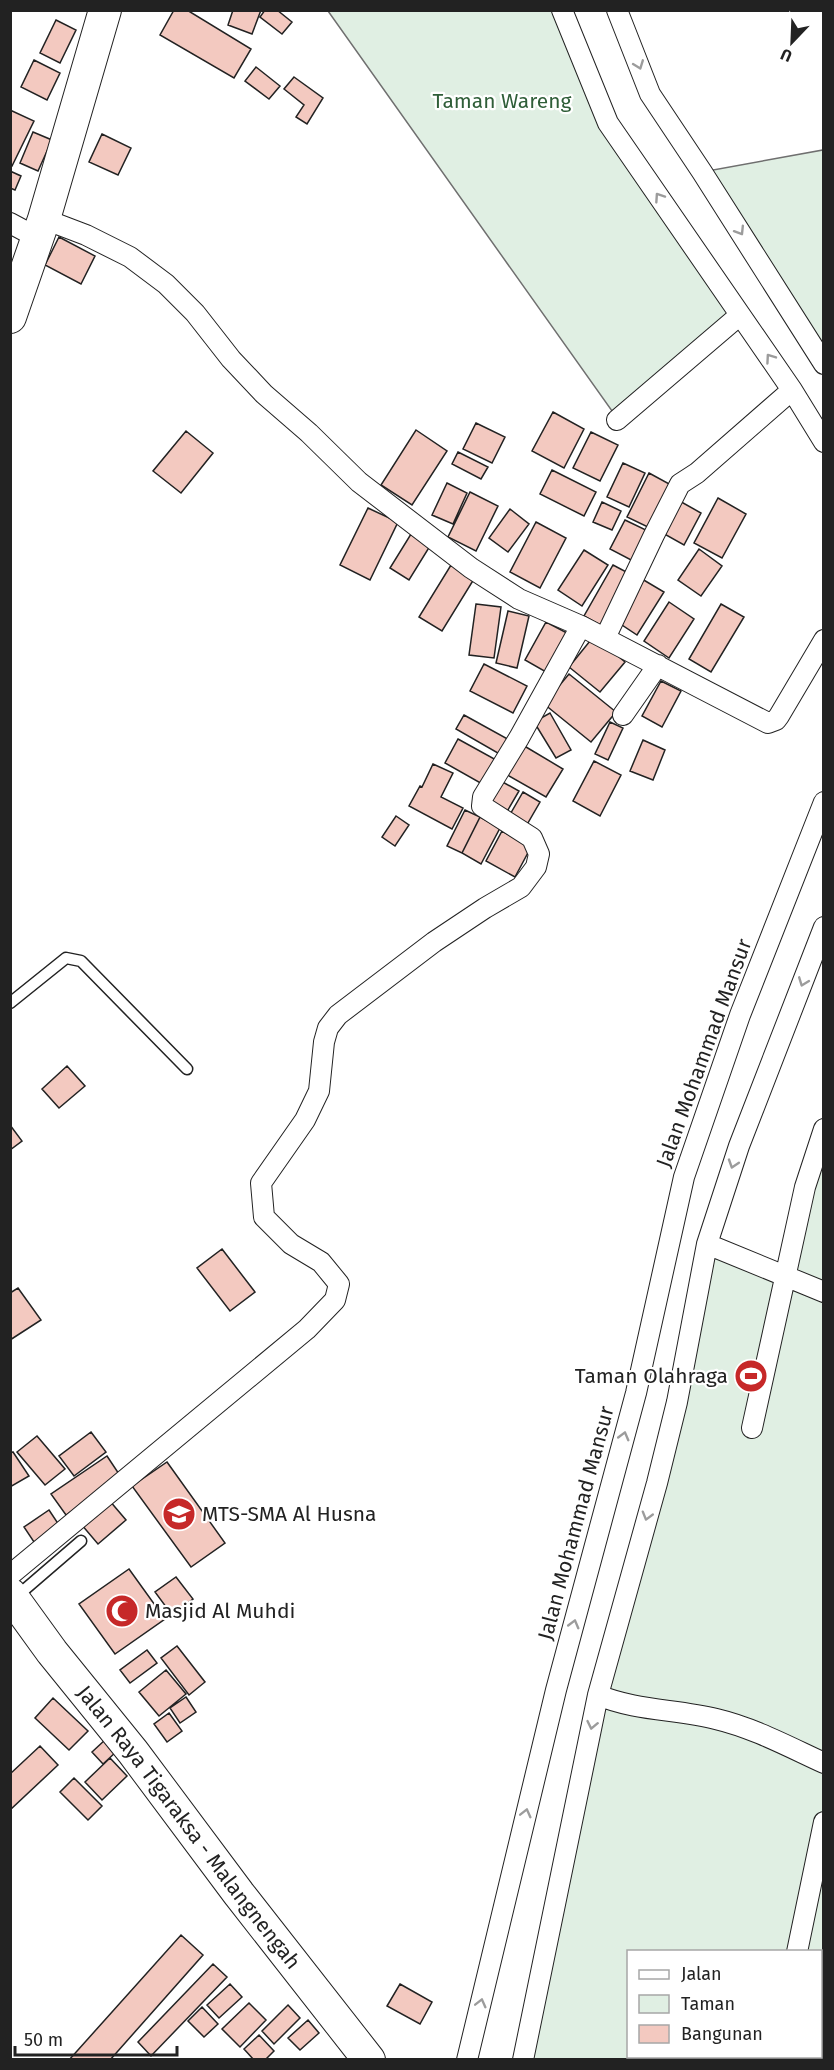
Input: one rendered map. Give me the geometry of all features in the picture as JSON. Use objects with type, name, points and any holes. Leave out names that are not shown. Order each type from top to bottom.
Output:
[{"type":"main road","points":[[10,317],[41,228],[105,10]]},
{"type":"main road","name":"Jalan Raya Tigaraksa - Malangnengah","points":[[12,1589],[52,1652],[133,1752],[358,2055]]},
{"type":"street","points":[[562,10],[608,123],[792,390],[824,442]]},
{"type":"street","points":[[618,10],[650,94],[824,364]]},
{"type":"street","points":[[10,223],[86,235],[130,257],[165,284],[195,313],[231,359],[264,394],[359,482],[471,568],[519,599],[581,626],[763,721],[772,722],[779,716],[824,639]]},
{"type":"street","points":[[617,420],[740,315]]},
{"type":"street","points":[[605,638],[680,484],[697,473],[792,390]]},
{"type":"street","points":[[12,1589],[289,1344],[335,1300],[339,1284],[321,1262],[291,1244],[264,1217],[261,1183],[305,1120],[319,1091],[324,1042],[328,1028],[338,1016],[434,942],[521,886],[536,867],[539,854],[532,838],[482,806],[483,796],[519,738],[581,626]]},
{"type":"street","points":[[623,715],[658,665]]},
{"type":"street","name":"Jalan Mohammad Mansur","points":[[467,2060],[556,1690],[636,1393],[684,1177],[740,1015],[824,802]]},
{"type":"street","points":[[523,2060],[598,1695],[674,1413],[707,1244],[739,1146],[824,927]]},
{"type":"street","points":[[752,1428],[805,1187],[824,1129]]},
{"type":"street","points":[[707,1244],[824,1292]]},
{"type":"street","points":[[598,1695],[615,1702],[715,1718],[753,1731],[824,1763]]},
{"type":"street","points":[[797,1950],[824,1822]]},
{"type":"lane","points":[[10,1003],[66,958],[81,961],[187,1069]]},
{"type":"lane","points":[[12,1589],[81,1541]]},
{"type":"green space","name":"Taman Wareng","points":[[328,11],[562,11],[608,123],[736,309],[612,411]]},
{"type":"green space","points":[[823,150],[823,364],[702,172]]},
{"type":"green space","points":[[823,1130],[823,2059],[520,2060],[707,1244],[784,1276]]},
{"type":"building","points":[[174,10],[187,10],[251,49],[234,78],[160,35]]},
{"type":"building","points":[[233,10],[261,10],[252,34],[228,25]]},
{"type":"building","points":[[265,10],[277,10],[292,22],[282,34],[260,17]]},
{"type":"building","points":[[56,20],[76,30],[60,63],[40,53]]},
{"type":"building","points":[[34,60],[60,73],[47,100],[21,87]]},
{"type":"building","points":[[256,67],[280,86],[269,99],[245,81]]},
{"type":"building","points":[[294,77],[323,98],[307,124],[296,117],[304,105],[284,89]]},
{"type":"building","points":[[10,110],[34,121],[12,166],[10,165]]},
{"type":"building","points":[[33,132],[52,140],[38,171],[20,163]]},
{"type":"building","points":[[102,134],[131,148],[118,175],[89,162]]},
{"type":"building","points":[[10,171],[21,176],[15,190],[10,188]]},
{"type":"building","points":[[59,237],[95,256],[81,284],[45,265]]},
{"type":"building","points":[[553,412],[584,429],[564,468],[532,451]]},
{"type":"building","points":[[476,423],[505,437],[492,463],[463,449]]},
{"type":"building","points":[[416,430],[447,451],[412,505],[381,485]]},
{"type":"building","points":[[186,431],[213,453],[181,493],[153,471]]},
{"type":"building","points":[[591,432],[618,445],[600,481],[573,468]]},
{"type":"building","points":[[458,452],[488,467],[481,479],[452,464]]},
{"type":"building","points":[[623,463],[645,473],[629,507],[607,497]]},
{"type":"building","points":[[552,470],[596,492],[584,516],[540,494]]},
{"type":"building","points":[[649,473],[673,486],[652,529],[627,517]]},
{"type":"building","points":[[447,483],[467,493],[453,524],[432,515]]},
{"type":"building","points":[[470,492],[498,506],[476,551],[448,537]]},
{"type":"building","points":[[718,498],[746,514],[722,558],[694,543]]},
{"type":"building","points":[[676,499],[701,513],[684,545],[659,531]]},
{"type":"building","points":[[602,502],[621,511],[612,530],[593,522]]},
{"type":"building","points":[[368,508],[398,522],[370,580],[340,565]]},
{"type":"building","points":[[510,509],[529,524],[508,552],[489,538]]},
{"type":"building","points":[[625,520],[648,531],[633,561],[610,549]]},
{"type":"building","points":[[536,522],[566,538],[540,588],[510,572]]},
{"type":"building","points":[[411,534],[430,546],[409,580],[390,568]]},
{"type":"building","points":[[699,549],[722,566],[701,596],[678,580]]},
{"type":"building","points":[[584,550],[608,565],[582,606],[558,590]]},
{"type":"building","points":[[451,565],[474,579],[442,631],[419,617]]},
{"type":"building","points":[[613,565],[634,576],[605,628],[584,616]]},
{"type":"building","points":[[642,579],[664,592],[637,635],[616,621]]},
{"type":"building","points":[[669,602],[694,619],[669,658],[644,641]]},
{"type":"building","points":[[476,604],[501,607],[494,658],[469,655]]},
{"type":"building","points":[[721,604],[744,617],[711,672],[689,659]]},
{"type":"building","points":[[508,611],[529,616],[517,668],[496,663]]},
{"type":"building","points":[[546,622],[567,633],[546,672],[525,660]]},
{"type":"building","points":[[594,636],[625,662],[600,692],[569,667]]},
{"type":"building","points":[[484,664],[527,686],[513,713],[470,691]]},
{"type":"building","points":[[569,674],[616,712],[591,742],[544,704]]},
{"type":"building","points":[[661,681],[681,691],[662,727],[642,716]]},
{"type":"building","points":[[550,713],[571,750],[556,758],[534,722]]},
{"type":"building","points":[[464,715],[511,741],[503,756],[456,729]]},
{"type":"building","points":[[610,722],[623,728],[608,760],[595,754]]},
{"type":"building","points":[[458,739],[498,761],[484,785],[445,763]]},
{"type":"building","points":[[643,740],[665,750],[653,780],[630,771]]},
{"type":"building","points":[[521,744],[563,769],[546,797],[504,773]]},
{"type":"building","points":[[594,761],[621,775],[600,816],[573,801]]},
{"type":"building","points":[[433,764],[453,773],[441,797],[463,808],[452,829],[409,806],[420,786],[422,787]]},
{"type":"building","points":[[499,780],[519,791],[505,815],[486,804]]},
{"type":"building","points":[[523,792],[540,802],[525,828],[508,818]]},
{"type":"building","points":[[465,810],[480,817],[462,853],[447,846]]},
{"type":"building","points":[[396,816],[409,825],[395,846],[382,837]]},
{"type":"building","points":[[480,817],[500,828],[481,864],[462,853]]},
{"type":"building","points":[[502,831],[531,847],[515,877],[486,861]]},
{"type":"building","points":[[67,1066],[85,1086],[59,1108],[42,1089]]},
{"type":"building","points":[[10,1125],[22,1141],[10,1150]]},
{"type":"building","points":[[222,1249],[255,1292],[230,1311],[197,1268]]},
{"type":"building","points":[[18,1288],[41,1320],[10,1340],[10,1293]]},
{"type":"building","points":[[91,1432],[106,1452],[74,1476],[59,1456]]},
{"type":"building","points":[[37,1436],[65,1469],[45,1485],[17,1452]]},
{"type":"building","points":[[13,1452],[29,1476],[10,1487],[10,1453]]},
{"type":"building","points":[[107,1456],[121,1477],[66,1515],[51,1494]]},
{"type":"building","name":"MTS-SMA Al Husna","points":[[167,1462],[225,1543],[191,1567],[132,1486]]},
{"type":"building","points":[[109,1500],[126,1520],[98,1544],[81,1524]]},
{"type":"building","points":[[49,1510],[63,1531],[38,1548],[24,1527]]},
{"type":"building","name":"Masjid Al Muhdi","points":[[129,1569],[165,1619],[115,1654],[79,1604]]},
{"type":"building","points":[[176,1577],[193,1599],[172,1615],[155,1592]]},
{"type":"building","points":[[177,1646],[205,1682],[189,1695],[161,1658]]},
{"type":"building","points":[[147,1650],[157,1663],[130,1683],[120,1670]]},
{"type":"building","points":[[166,1670],[186,1694],[159,1716],[139,1692]]},
{"type":"building","points":[[186,1697],[196,1712],[180,1723],[170,1708]]},
{"type":"building","points":[[53,1698],[88,1731],[69,1750],[35,1718]]},
{"type":"building","points":[[169,1713],[182,1731],[167,1742],[154,1724]]},
{"type":"building","points":[[106,1739],[117,1751],[103,1764],[92,1752]]},
{"type":"building","points":[[40,1746],[58,1765],[10,1810],[10,1774]]},
{"type":"building","points":[[110,1758],[127,1776],[102,1800],[85,1782]]},
{"type":"building","points":[[74,1778],[102,1806],[88,1820],[60,1792]]},
{"type":"building","points":[[181,1935],[203,1955],[110,2060],[69,2060]]},
{"type":"building","points":[[213,1964],[227,1977],[151,2056],[138,2042]]},
{"type":"building","points":[[230,1984],[242,1997],[219,2018],[207,2005]]},
{"type":"building","points":[[400,1984],[432,2002],[420,2024],[387,2006]]},
{"type":"building","points":[[249,2003],[266,2020],[240,2047],[222,2029]]},
{"type":"building","points":[[288,2005],[300,2018],[274,2044],[262,2031]]},
{"type":"building","points":[[202,2007],[218,2024],[204,2037],[188,2021]]},
{"type":"building","points":[[308,2020],[319,2033],[300,2050],[288,2038]]},
{"type":"building","points":[[259,2035],[274,2051],[265,2060],[254,2060],[244,2049]]},
{"type":"place","name":"Taman Olahraga","points":[[751,1376]]},
{"type":"place","name":"MTS-SMA Al Husna","points":[[179,1514]]},
{"type":"place","name":"Masjid Al Muhdi","points":[[122,1611]]}]
